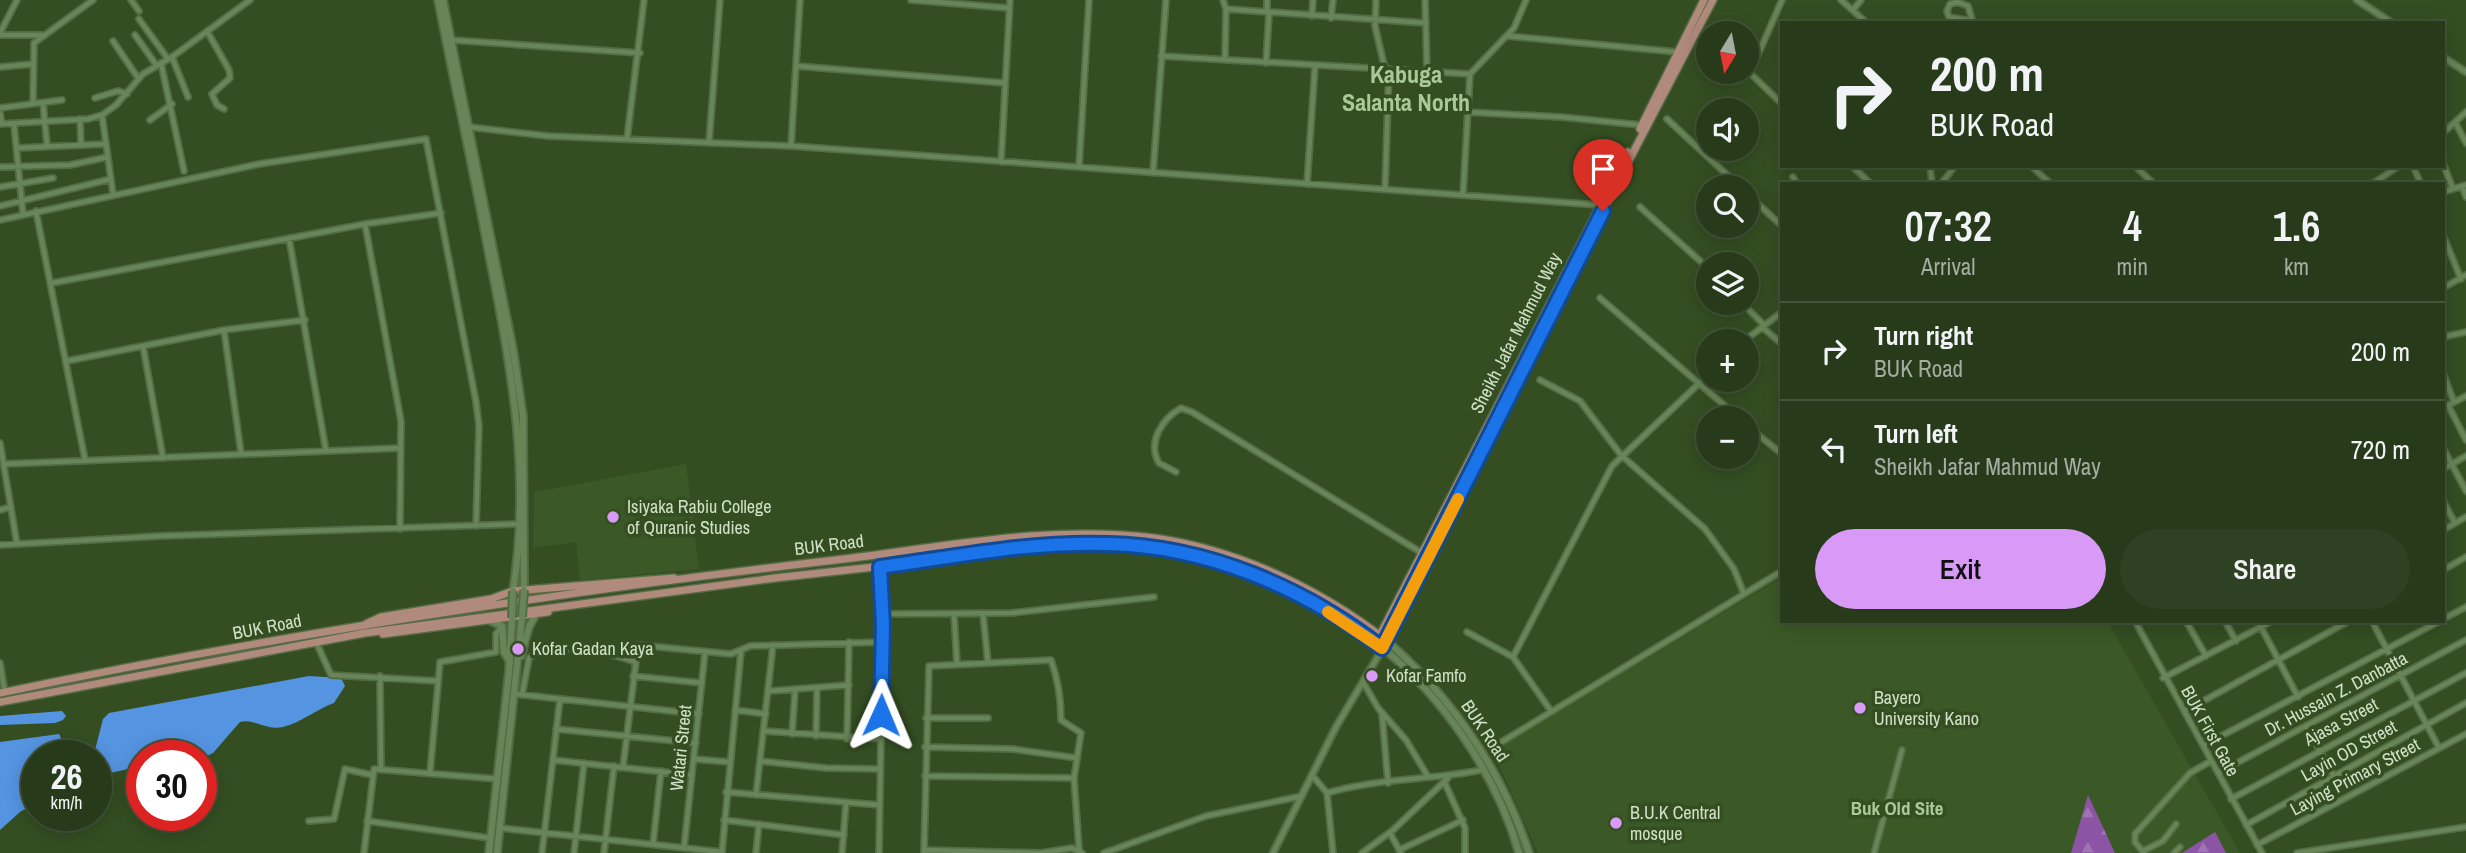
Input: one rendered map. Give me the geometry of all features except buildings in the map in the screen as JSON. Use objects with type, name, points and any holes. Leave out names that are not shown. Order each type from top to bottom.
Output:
[{"type":"main road","points":[[440,0],[451,40],[523,416],[521,524],[524,590],[518,695],[497,853]]},
{"type":"main road","points":[[440,0],[467,127]]},
{"type":"main road","name":"Sheikh Jafar Mahmud Way","points":[[1375,643],[1704,0]]},
{"type":"main road","name":"Sheikh Jafar Mahmud Way","points":[[1382,648],[1592,230],[1713,0]]},
{"type":"main road","points":[[489,853],[510,662],[513,591],[521,524]]},
{"type":"main road","name":"BUK Road","points":[[3,697],[157,661],[682,581],[996,539],[1116,534],[1158,539],[1220,553],[1278,575],[1309,589],[1380,635],[1418,668],[1456,713],[1482,750],[1496,774],[1529,853]]},
{"type":"main road","name":"BUK Road","points":[[3,697],[316,642],[362,630],[694,588],[1082,544],[1152,549],[1215,561],[1258,575],[1327,611],[1382,648],[1442,708],[1482,770],[1519,853]]},
{"type":"main road","points":[[362,630],[381,617],[491,599],[513,591],[559,590],[661,578],[682,581]]},
{"type":"main road","points":[[362,630],[395,634],[522,617],[694,588]]},
{"type":"main road","points":[[519,661],[536,614]]},
{"type":"main road","points":[[491,621],[502,626],[504,652],[510,662]]},
{"type":"street","points":[[18,0],[0,34],[43,35]]},
{"type":"street","points":[[33,103],[33,46],[43,35],[93,0]]},
{"type":"street","points":[[131,0],[139,11]]},
{"type":"street","points":[[627,139],[644,0]]},
{"type":"street","points":[[709,143],[720,0]]},
{"type":"street","points":[[791,146],[800,0]]},
{"type":"street","points":[[911,0],[1009,8]]},
{"type":"street","points":[[1001,162],[1010,0]]},
{"type":"street","points":[[1079,167],[1088,0]]},
{"type":"street","points":[[1153,173],[1166,0]]},
{"type":"street","points":[[1223,0],[1226,9],[1225,60]]},
{"type":"street","points":[[1266,63],[1267,0]]},
{"type":"street","points":[[1312,16],[1313,0]]},
{"type":"street","points":[[1331,18],[1333,0]]},
{"type":"street","points":[[1376,0],[1375,20],[1387,69],[1385,189]]},
{"type":"street","points":[[1425,0],[1427,70]]},
{"type":"street","points":[[1463,195],[1470,74],[1508,36],[1526,0]]},
{"type":"street","points":[[1780,102],[1752,78],[1750,73],[1782,0]]},
{"type":"street","points":[[1841,0],[1865,21]]},
{"type":"street","points":[[1853,10],[1861,0]]},
{"type":"street","points":[[2357,0],[2389,21]]},
{"type":"street","points":[[62,100],[33,103],[0,111],[1,124],[14,125],[102,115],[127,94],[138,78],[170,58],[245,1]]},
{"type":"street","points":[[1967,21],[1949,17],[1947,11],[1950,4],[1957,2],[1968,6],[1972,21]]},
{"type":"street","points":[[1226,9],[1426,23]]},
{"type":"street","points":[[139,19],[170,58],[188,97]]},
{"type":"street","points":[[207,31],[229,70],[230,78],[212,94],[216,105],[225,109]]},
{"type":"street","points":[[135,36],[159,64],[172,104],[184,171]]},
{"type":"street","points":[[1508,36],[1677,52]]},
{"type":"street","points":[[451,40],[639,53]]},
{"type":"street","points":[[113,41],[138,78]]},
{"type":"street","points":[[1161,56],[1470,74]]},
{"type":"street","points":[[2445,58],[2466,72]]},
{"type":"street","points":[[0,67],[33,64]]},
{"type":"street","points":[[796,66],[1005,83]]},
{"type":"street","points":[[1307,184],[1315,66]]},
{"type":"street","points":[[95,98],[117,92],[127,94]]},
{"type":"street","points":[[43,103],[47,145]]},
{"type":"street","points":[[150,120],[172,104]]},
{"type":"street","points":[[1467,112],[1642,125]]},
{"type":"street","points":[[2445,131],[2465,114]]},
{"type":"street","points":[[102,115],[113,194]]},
{"type":"street","points":[[80,119],[81,144]]},
{"type":"street","points":[[1667,119],[1728,175]]},
{"type":"street","points":[[2455,122],[2466,143]]},
{"type":"street","points":[[14,125],[23,214]]},
{"type":"street","points":[[467,127],[513,133],[791,146],[1599,205]]},
{"type":"street","points":[[0,220],[259,164],[424,138],[429,141],[476,402],[476,526]]},
{"type":"street","points":[[17,148],[106,144]]},
{"type":"street","points":[[0,167],[69,165],[108,157]]},
{"type":"street","points":[[1854,168],[1869,182]]},
{"type":"street","points":[[1943,182],[1953,168]]},
{"type":"street","points":[[2033,168],[2049,182]]},
{"type":"street","points":[[2136,168],[2152,182]]},
{"type":"street","points":[[2375,182],[2396,168]]},
{"type":"street","points":[[2445,168],[2453,189]]},
{"type":"street","points":[[1793,177],[1796,182]]},
{"type":"street","points":[[0,187],[53,178]]},
{"type":"street","points":[[0,206],[111,179]]},
{"type":"street","points":[[2445,191],[2464,186],[2466,197]]},
{"type":"street","points":[[1759,205],[1780,224]]},
{"type":"street","points":[[1640,207],[1696,257]]},
{"type":"street","points":[[36,211],[85,460]]},
{"type":"street","points":[[52,283],[365,224],[441,213]]},
{"type":"street","points":[[365,224],[401,421],[400,529]]},
{"type":"street","points":[[289,238],[326,451]]},
{"type":"street","points":[[2445,239],[2463,277],[2445,287]]},
{"type":"street","points":[[1600,298],[1696,382]]},
{"type":"street","points":[[1759,329],[1780,313]]},
{"type":"street","points":[[1753,315],[1780,342]]},
{"type":"street","points":[[66,360],[224,330],[305,320]]},
{"type":"street","points":[[224,330],[241,453]]},
{"type":"street","points":[[2445,335],[2466,332]]},
{"type":"street","points":[[143,346],[163,458]]},
{"type":"street","points":[[2445,378],[2454,402]]},
{"type":"street","points":[[1540,380],[1580,401],[1621,455],[1705,529],[1734,569],[1744,594]]},
{"type":"street","points":[[1513,657],[1601,486],[1621,455],[1673,411],[1696,386]]},
{"type":"street","points":[[1708,392],[1725,406]]},
{"type":"street","points":[[2466,396],[2445,407],[2466,440]]},
{"type":"street","points":[[1176,472],[1159,463],[1153,449],[1160,429],[1181,408],[1192,412],[1422,554]]},
{"type":"street","points":[[1759,435],[1780,452]]},
{"type":"street","points":[[0,445],[18,544]]},
{"type":"street","points":[[4,464],[401,448]]},
{"type":"street","points":[[2445,452],[2466,491]]},
{"type":"street","points":[[2445,468],[2466,456]]},
{"type":"street","points":[[2445,504],[2455,523]]},
{"type":"street","points":[[0,510],[11,507]]},
{"type":"street","points":[[2445,529],[2466,517]]},
{"type":"street","points":[[0,545],[160,536],[521,524]]},
{"type":"street","points":[[879,555],[883,642],[879,853]]},
{"type":"street","points":[[2445,569],[2466,557]]},
{"type":"street","points":[[1495,746],[1780,571]]},
{"type":"street","points":[[882,614],[983,614],[1154,597]]},
{"type":"street","points":[[2445,618],[2466,607]]},
{"type":"street","points":[[954,614],[957,664]]},
{"type":"street","points":[[983,614],[988,663]]},
{"type":"street","name":"BUK First Gate","points":[[2136,623],[2163,678],[2185,711],[2262,853]]},
{"type":"street","points":[[2187,623],[2206,656]]},
{"type":"street","points":[[2226,623],[2235,641]]},
{"type":"street","points":[[2163,678],[2266,623]]},
{"type":"street","points":[[2185,711],[2345,623]]},
{"type":"street","points":[[2204,745],[2435,623]]},
{"type":"street","points":[[2374,625],[2438,748]]},
{"type":"street","points":[[430,772],[440,662],[496,652],[496,634],[502,626]]},
{"type":"street","points":[[2260,627],[2298,697]]},
{"type":"street","points":[[1467,632],[1513,657],[1551,711]]},
{"type":"street","name":"Dr. Hussain Z. Danbatta","points":[[2218,773],[2466,640]]},
{"type":"street","points":[[316,642],[331,676],[439,681]]},
{"type":"street","points":[[847,739],[849,642]]},
{"type":"street","points":[[623,767],[638,645],[705,652],[741,651],[750,646],[883,642]]},
{"type":"street","points":[[756,795],[773,645]]},
{"type":"street","points":[[1273,853],[1312,775],[1382,648]]},
{"type":"street","points":[[635,662],[598,651],[540,652],[529,658],[518,695],[699,714]]},
{"type":"street","points":[[500,828],[722,852],[741,651]]},
{"type":"street","name":"Watari Street","points":[[684,848],[705,652]]},
{"type":"street","points":[[1053,662],[1055,683],[1061,692],[1061,720],[1081,730],[1074,778],[1080,851],[924,851],[929,666],[988,663],[1053,662]]},
{"type":"street","points":[[0,663],[3,697]]},
{"type":"street","name":"Ajasa Street","points":[[2231,799],[2412,699],[2466,673]]},
{"type":"street","points":[[633,676],[702,683]]},
{"type":"street","points":[[380,677],[382,768]]},
{"type":"street","points":[[1363,681],[1382,713],[1406,740],[1428,775]]},
{"type":"street","points":[[769,691],[849,685]]},
{"type":"street","points":[[816,736],[817,688]]},
{"type":"street","points":[[792,734],[795,691]]},
{"type":"street","points":[[542,853],[560,699]]},
{"type":"street","name":"Layin OD Street","points":[[2246,825],[2333,774],[2466,703]]},
{"type":"street","points":[[735,710],[766,714]]},
{"type":"street","points":[[1382,713],[1388,783]]},
{"type":"street","points":[[926,718],[988,718]]},
{"type":"street","points":[[2306,726],[2333,774]]},
{"type":"street","points":[[556,729],[695,743]]},
{"type":"street","points":[[764,731],[847,739],[881,739]]},
{"type":"street","name":"Laying Primary Street","points":[[2257,845],[2466,734]]},
{"type":"street","points":[[925,747],[1013,749],[1077,758]]},
{"type":"street","points":[[1874,853],[1902,750]]},
{"type":"street","points":[[694,759],[729,762]]},
{"type":"street","points":[[553,760],[692,775]]},
{"type":"street","points":[[760,761],[826,768],[880,769]]},
{"type":"street","points":[[2176,824],[2163,841],[2143,852],[2135,842],[2135,834],[2190,773],[2211,761]]},
{"type":"street","points":[[574,853],[584,763]]},
{"type":"street","points":[[604,853],[614,766]]},
{"type":"street","points":[[309,821],[334,820],[345,769],[372,775]]},
{"type":"street","points":[[364,853],[374,769],[498,779]]},
{"type":"street","points":[[1327,793],[1428,775],[1450,776],[1482,770]]},
{"type":"street","points":[[653,844],[661,771]]},
{"type":"street","points":[[1312,775],[1327,793],[1333,853]]},
{"type":"street","points":[[925,776],[1074,778]]},
{"type":"street","points":[[1362,853],[1390,833],[1450,776]]},
{"type":"street","points":[[1444,781],[1463,820],[1467,839],[1465,853]]},
{"type":"street","points":[[726,792],[879,805]]},
{"type":"street","points":[[1104,853],[1206,816],[1302,796]]},
{"type":"street","points":[[842,853],[846,803]]},
{"type":"street","points":[[724,820],[844,835]]},
{"type":"street","points":[[1390,833],[1400,851],[1463,820]]},
{"type":"street","points":[[367,821],[490,838]]},
{"type":"street","points":[[756,853],[759,824]]},
{"type":"street","points":[[2297,853],[2466,827]]},
{"type":"street","points":[[2174,853],[2180,847]]},
{"type":"shaded area","name":"Isiyaka Rabiu College of Quranic Studies","points":[[686,464],[699,569],[580,580],[576,542],[533,548],[534,492]]},
{"type":"shaded area","name":"Bayero University Kano","points":[[1780,579],[1780,623],[2108,623],[2240,853],[1538,853],[1493,751]]},
{"type":"green space","points":[[2088,795],[2115,853],[2071,853]]},
{"type":"green space","points":[[2215,832],[2226,853],[2182,853]]},
{"type":"water","points":[[309,676],[341,678],[345,686],[334,703],[289,725],[277,728],[240,722],[217,748],[217,740],[126,740],[126,770],[112,773],[112,740],[98,740],[103,719],[109,713]]},
{"type":"water","points":[[62,711],[66,716],[55,723],[0,725],[0,716]]},
{"type":"water","points":[[59,734],[61,738],[21,740],[21,811],[0,830],[0,742]]},
{"type":"slow traffic","points":[[1328,612],[1382,648],[1458,499]]},
{"type":"place","name":"Isiyaka Rabiu College of Quranic Studies","points":[[613,517]]},
{"type":"place","name":"Kofar Gadan Kaya","points":[[518,649]]},
{"type":"place","name":"Kofar Famfo","points":[[1372,676]]},
{"type":"place","name":"Bayero University Kano","points":[[1860,708]]},
{"type":"place","name":"B.U.K Central mosque","points":[[1616,823]]},
{"type":"district","name":"Kabuga Salanta North","points":[[1406,89]]},
{"type":"district","name":"Buk Old Site","points":[[1897,808]]},
{"type":"route","points":[[881,715],[883,625],[880,567],[1082,544],[1127,545],[1178,553],[1258,575],[1299,595],[1382,648],[1603,211]]}]
